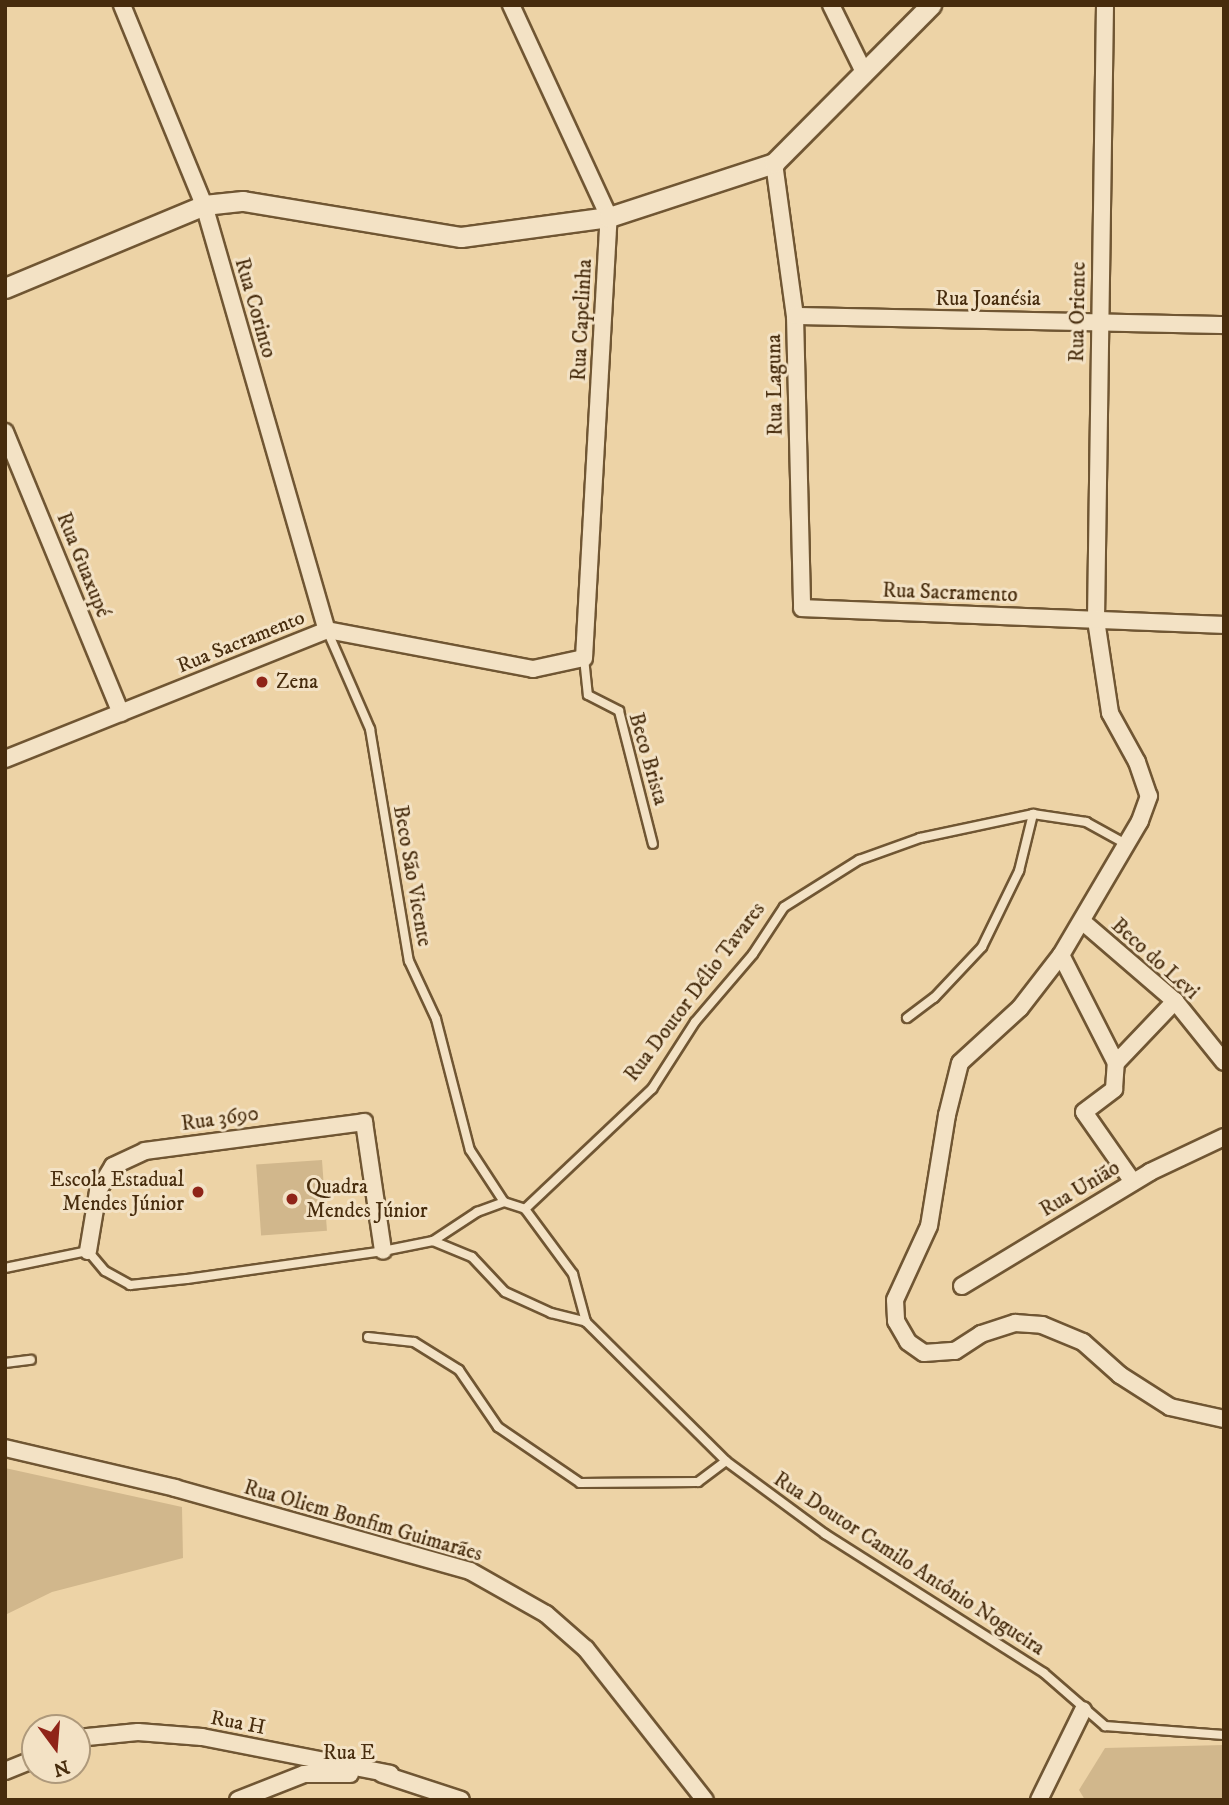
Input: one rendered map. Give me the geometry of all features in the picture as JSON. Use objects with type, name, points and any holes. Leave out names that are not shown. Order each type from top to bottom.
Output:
[{"type":"street","name":"Rua Corinto","points":[[122,5],[204,205],[327,630]]},
{"type":"street","name":"Rua Capelinha","points":[[510,5],[609,217],[584,658]]},
{"type":"street","points":[[831,5],[863,72]]},
{"type":"street","points":[[5,288],[204,205],[243,201],[461,237],[609,217],[774,163],[931,5]]},
{"type":"street","name":"Rua Oriente","points":[[1105,5],[1098,319],[1096,620],[1110,713],[1137,762],[1149,796],[1140,821],[1124,842]]},
{"type":"street","name":"Rua Laguna","points":[[774,163],[795,316],[802,608]]},
{"type":"street","name":"Rua Joanésia","points":[[795,316],[1098,319],[1224,325]]},
{"type":"street","name":"Rua Guaxupé","points":[[5,432],[121,713]]},
{"type":"street","name":"Rua Sacramento","points":[[802,608],[1224,625]]},
{"type":"street","name":"Rua Sacramento","points":[[5,759],[327,630],[533,669],[584,658]]},
{"type":"street","points":[[1124,842],[1083,922],[1061,955],[1020,1008],[960,1063],[929,1226],[895,1300],[896,1321],[908,1342],[924,1353],[955,1351],[981,1334],[1015,1323],[1042,1325],[1083,1342],[1119,1376],[1170,1407],[1224,1419]]},
{"type":"street","name":"Beco do Levi","points":[[1083,922],[1175,1001],[1224,1062]]},
{"type":"street","points":[[1061,955],[1116,1063],[1114,1089],[1084,1112],[1133,1182]]},
{"type":"street","points":[[1116,1063],[1175,1001]]},
{"type":"street","name":"Rua 3690","points":[[88,1251],[99,1191],[113,1166],[145,1151],[364,1122],[383,1251]]},
{"type":"street","name":"Rua União","points":[[962,1286],[1133,1182],[1224,1137]]},
{"type":"street","name":"Rua Oliem Bonfim Guimarães","points":[[5,1448],[175,1488],[470,1572],[494,1584],[546,1614],[586,1649],[705,1800]]},
{"type":"street","points":[[1044,1797],[1083,1710]]},
{"type":"street","name":"Rua H","points":[[91,1736],[138,1731],[202,1737],[390,1774]]},
{"type":"street","name":"Rua E","points":[[239,1800],[304,1773],[390,1774],[461,1800]]},
{"type":"lane","name":"Beco São Vicente","points":[[327,630],[370,729],[409,961],[436,1019],[470,1150],[504,1202]]},
{"type":"lane","name":"Beco Brista","points":[[584,658],[588,695],[620,711],[653,844]]},
{"type":"lane","name":"Rua Doutor Délio Tavares","points":[[525,1209],[652,1089],[695,1022],[753,954],[784,907],[859,860],[920,838],[1033,814],[1086,822],[1124,842]]},
{"type":"lane","points":[[908,1018],[934,998],[982,947],[1019,871],[1033,814]]},
{"type":"lane","points":[[5,1268],[88,1251],[105,1271],[130,1285],[383,1251],[433,1241],[477,1212],[504,1202],[525,1209],[573,1274],[586,1322],[551,1313],[505,1292],[472,1257],[433,1241]]},
{"type":"lane","name":"Rua Doutor Camilo Antônio Nogueira","points":[[586,1322],[726,1461],[825,1534],[1044,1673],[1083,1710],[1105,1726],[1224,1735]]},
{"type":"lane","points":[[368,1337],[414,1342],[459,1370],[498,1427],[580,1483],[698,1482],[726,1461]]},
{"type":"lane","points":[[5,1363],[31,1360]]},
{"type":"shaded area","name":"Quadra Mendes Júnior","points":[[322,1160],[327,1231],[261,1235],[256,1165]]},
{"type":"shaded area","points":[[5,1468],[182,1507],[183,1558],[52,1592],[5,1615]]},
{"type":"shaded area","points":[[1224,1745],[1224,1800],[1085,1800],[1079,1790],[1105,1748]]},
{"type":"place","name":"Zena","points":[[262,682]]},
{"type":"place","name":"Escola Estadual Mendes Júnior","points":[[198,1192]]},
{"type":"place","name":"Quadra Mendes Júnior","points":[[292,1199]]}]
